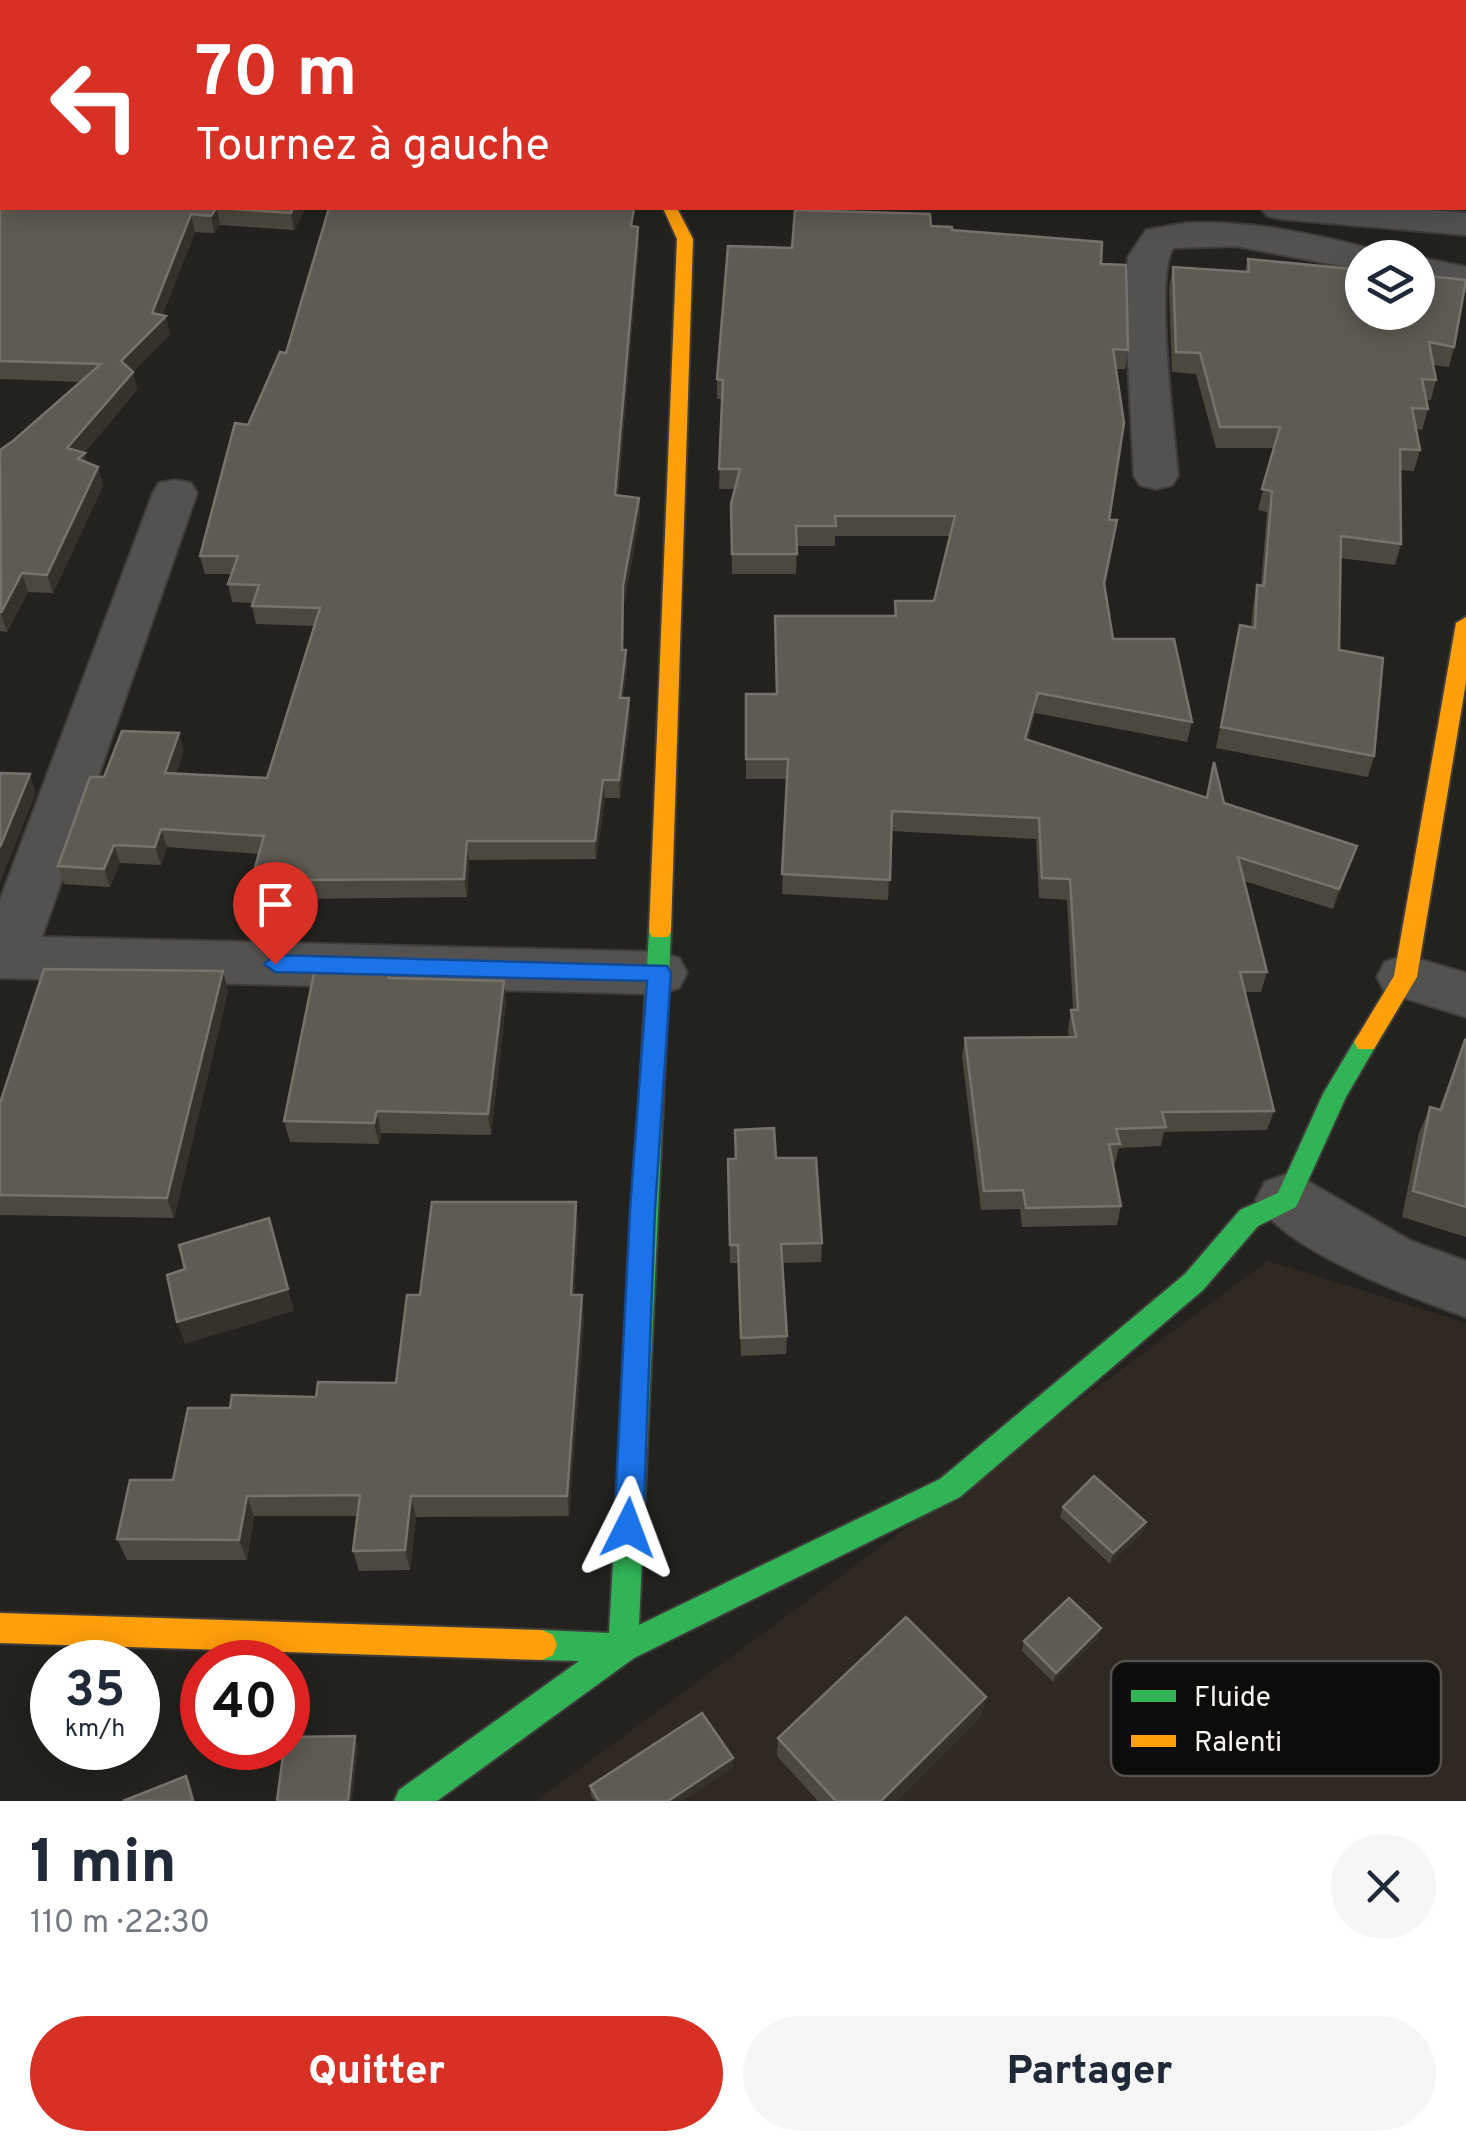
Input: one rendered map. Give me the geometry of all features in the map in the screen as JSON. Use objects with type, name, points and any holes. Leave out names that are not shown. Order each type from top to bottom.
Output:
[{"type":"street","points":[[623,1648],[642,1210],[659,973],[684,239],[671,210]]},
{"type":"street","points":[[1303,210],[1466,224]]},
{"type":"street","points":[[1156,476],[1146,323],[1148,257],[1160,238],[1189,232],[1235,233],[1345,255]]},
{"type":"street","points":[[1435,273],[1466,279]]},
{"type":"street","points":[[175,494],[3,957],[659,973]]},
{"type":"street","points":[[410,1801],[623,1648],[950,1488],[1194,1282],[1249,1218],[1286,1200],[1335,1094],[1405,978],[1466,623]]},
{"type":"street","points":[[1405,978],[1466,995]]},
{"type":"street","points":[[1286,1200],[1388,1260],[1466,1289]]},
{"type":"street","points":[[0,1628],[623,1648]]},
{"type":"shaded area","points":[[1268,1261],[1466,1323],[1466,1801],[536,1801]]},
{"type":"building","points":[[0,210],[215,210],[211,216],[191,214],[152,313],[166,316],[121,361],[133,372],[67,448],[85,453],[78,459],[98,467],[47,575],[22,573],[1,613],[0,450],[101,364],[0,361]]},
{"type":"building","points":[[248,210],[292,210],[291,213]]},
{"type":"building","points":[[328,210],[634,210],[631,226],[638,227],[615,495],[639,498],[623,586],[622,650],[626,650],[620,698],[629,698],[619,780],[603,780],[595,841],[467,841],[464,879],[295,880],[252,878],[264,836],[161,829],[155,847],[114,845],[104,869],[58,866],[90,777],[104,777],[122,731],[179,733],[165,773],[267,778],[320,608],[252,606],[259,585],[228,584],[238,556],[200,556],[235,423],[248,425],[280,352],[286,353]]},
{"type":"building","points":[[795,210],[930,214],[931,226],[952,230],[1102,242],[1101,264],[1126,265],[1128,350],[1113,349],[1124,423],[1109,520],[1117,520],[1104,583],[1113,639],[1174,639],[1192,722],[1038,693],[1025,739],[1207,798],[1214,762],[1224,803],[1357,846],[1339,889],[1238,857],[1267,972],[1240,972],[1274,1111],[1162,1112],[1166,1127],[1116,1129],[1120,1144],[1109,1144],[1121,1206],[1026,1208],[1023,1190],[984,1191],[965,1038],[1076,1037],[1071,1010],[1078,1010],[1070,879],[1042,878],[1039,818],[892,811],[890,880],[782,874],[788,759],[746,759],[746,694],[777,694],[775,616],[896,616],[895,601],[934,601],[955,516],[835,516],[836,526],[796,526],[797,554],[732,554],[731,504],[740,469],[719,469],[723,380],[717,379],[728,246],[792,248]]},
{"type":"building","points":[[1248,259],[1345,268],[1345,330],[1435,330],[1435,277],[1466,280],[1454,347],[1429,342],[1436,380],[1422,379],[1428,409],[1412,408],[1420,450],[1400,449],[1401,544],[1341,536],[1339,650],[1383,658],[1374,756],[1221,727],[1240,625],[1255,628],[1257,585],[1264,586],[1272,491],[1262,489],[1280,427],[1220,427],[1200,353],[1176,352],[1173,267],[1249,272]]},
{"type":"building","points":[[0,773],[30,774],[0,847]]},
{"type":"building","points":[[315,968],[391,970],[389,978],[504,981],[488,1114],[377,1111],[374,1123],[284,1121]]},
{"type":"building","points":[[44,969],[223,971],[167,1198],[0,1195],[0,1103]]},
{"type":"building","points":[[1465,1040],[1466,1207],[1413,1191],[1430,1107],[1441,1110]]},
{"type":"building","points":[[774,1128],[776,1158],[816,1158],[822,1243],[781,1244],[787,1336],[741,1338],[738,1245],[730,1245],[728,1159],[736,1159],[735,1130]]},
{"type":"building","points":[[432,1202],[576,1202],[571,1295],[582,1295],[567,1496],[411,1496],[405,1550],[353,1551],[360,1495],[247,1496],[239,1540],[117,1539],[130,1480],[173,1480],[188,1408],[230,1408],[232,1395],[316,1397],[318,1382],[396,1383],[407,1295],[420,1295]]},
{"type":"building","points":[[269,1218],[288,1289],[177,1322],[167,1275],[185,1269],[179,1245]]},
{"type":"building","points":[[1094,1476],[1146,1522],[1113,1553],[1063,1507]]},
{"type":"building","points":[[1069,1598],[1101,1628],[1056,1673],[1024,1641]]},
{"type":"building","points":[[906,1617],[986,1697],[881,1801],[836,1801],[778,1738]]},
{"type":"building","points":[[702,1713],[733,1758],[668,1801],[599,1801],[590,1786]]},
{"type":"building","points":[[355,1736],[348,1801],[277,1801],[281,1770],[310,1770],[310,1737]]},
{"type":"building","points":[[186,1776],[193,1801],[123,1801]]},
{"type":"traffic: fast","points":[[542,1645],[623,1648],[660,931]]},
{"type":"traffic: fast","points":[[410,1801],[623,1648],[950,1488],[1194,1282],[1249,1218],[1287,1200],[1335,1094],[1366,1042]]},
{"type":"traffic: slow","points":[[660,931],[685,239],[671,210]]},
{"type":"traffic: slow","points":[[1366,1042],[1405,977],[1466,623]]},
{"type":"traffic: slow","points":[[0,1628],[542,1645]]},
{"type":"route","points":[[275,964],[659,973],[642,1210],[628,1528]]}]
